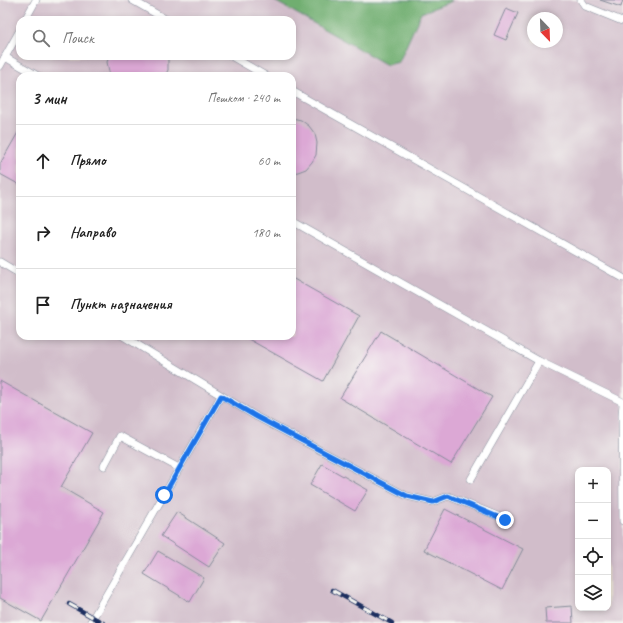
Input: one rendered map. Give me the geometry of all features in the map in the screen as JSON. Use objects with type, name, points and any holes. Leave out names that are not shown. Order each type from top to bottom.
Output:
[{"type":"lane","points":[[27,16],[36,0]]},
{"type":"lane","points":[[132,0],[160,16]]},
{"type":"lane","points":[[581,0],[585,6],[622,21],[623,20]]},
{"type":"lane","points":[[0,66],[16,37]]},
{"type":"lane","points":[[5,57],[31,72]]},
{"type":"lane","points":[[238,60],[259,72]]},
{"type":"lane","points":[[296,93],[623,278]]},
{"type":"lane","points":[[296,223],[539,361],[623,403],[623,521]]},
{"type":"lane","points":[[0,262],[16,272]]},
{"type":"lane","points":[[130,340],[257,417],[407,496],[433,502],[448,496],[505,520]]},
{"type":"lane","points":[[471,479],[539,361]]},
{"type":"lane","points":[[90,623],[221,396]]},
{"type":"lane","points":[[104,466],[120,436],[179,468]]},
{"type":"shaded area","points":[[0,0],[623,0],[623,623],[0,623]]},
{"type":"green space","points":[[273,0],[452,1],[421,13],[399,62],[387,65]]},
{"type":"building","points":[[600,0],[623,0],[621,7]]},
{"type":"building","points":[[506,8],[518,13],[506,40],[494,35]]},
{"type":"building","points":[[108,60],[168,60],[168,70],[167,72],[109,72]]},
{"type":"building","points":[[296,119],[301,120],[309,126],[315,134],[317,143],[316,155],[312,162],[306,169],[296,172]]},
{"type":"building","points":[[16,136],[16,183],[0,174],[0,164]]},
{"type":"building","points":[[296,280],[359,316],[323,381],[250,340],[296,340]]},
{"type":"building","points":[[381,331],[492,397],[451,464],[340,398]]},
{"type":"building","points":[[0,381],[92,433],[61,487],[104,512],[41,621],[0,598]]},
{"type":"building","points":[[322,464],[368,490],[355,511],[310,485]]},
{"type":"building","points":[[445,509],[523,549],[502,590],[424,550]]},
{"type":"building","points":[[177,512],[225,543],[209,567],[161,536]]},
{"type":"building","points":[[158,551],[204,578],[190,602],[144,574]]},
{"type":"building","points":[[572,606],[573,623],[546,623],[545,608]]},
{"type":"railway","points":[[332,590],[392,623]]},
{"type":"railway","points":[[69,604],[103,623]]},
{"type":"route","points":[[164,495],[221,396],[257,417],[407,496],[433,502],[448,496],[505,520]]}]
